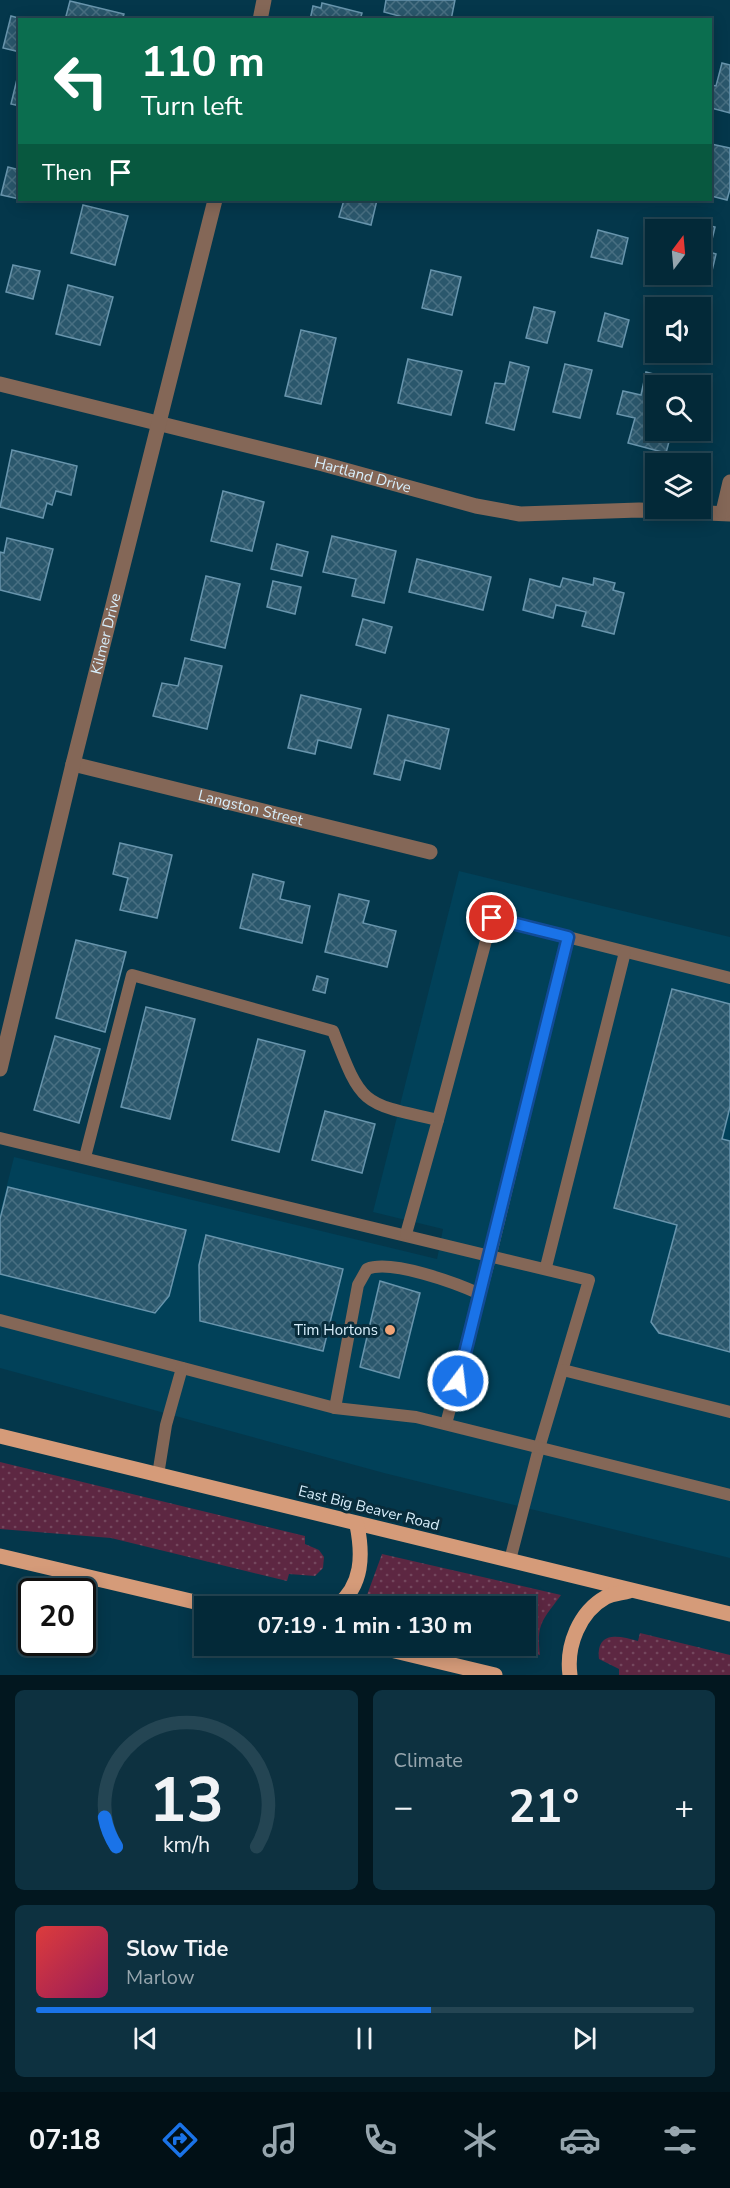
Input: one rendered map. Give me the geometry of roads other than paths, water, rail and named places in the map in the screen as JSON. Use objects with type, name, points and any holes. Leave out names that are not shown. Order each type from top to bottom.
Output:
[{"type":"main road","name":"East Big Beaver Road","points":[[0,1436],[357,1525],[730,1614]]},
{"type":"main road","points":[[346,1596],[353,1588],[361,1566],[362,1547],[357,1525]]},
{"type":"main road","points":[[0,1556],[194,1602]]},
{"type":"main road","points":[[570,1675],[570,1647],[578,1627],[590,1610],[606,1597],[632,1591]]},
{"type":"main road","points":[[416,1656],[495,1675]]},
{"type":"street","points":[[260,18],[264,0]]},
{"type":"street","name":"Kilmer Drive","points":[[0,1069],[73,764],[215,201]]},
{"type":"street","name":"Hartland Drive","points":[[0,384],[476,506],[520,514],[639,510],[727,513]]},
{"type":"street","points":[[727,513],[730,482]]},
{"type":"street","name":"Langston Street","points":[[73,764],[429,852]]},
{"type":"lane","points":[[406,1234],[492,918],[730,978]]},
{"type":"lane","points":[[446,1424],[491,1254],[568,937]]},
{"type":"lane","points":[[546,1267],[626,952]]},
{"type":"lane","points":[[85,1157],[132,975],[333,1031],[353,1082],[366,1098],[383,1108],[438,1120]]},
{"type":"lane","points":[[0,1138],[546,1267],[589,1280],[539,1448],[510,1560]]},
{"type":"lane","points":[[335,1408],[358,1285],[367,1269],[387,1266],[459,1285],[480,1294]]},
{"type":"lane","points":[[0,1320],[335,1408],[395,1413],[446,1424],[730,1495]]},
{"type":"lane","points":[[158,1475],[166,1425],[182,1368]]},
{"type":"lane","points":[[563,1370],[730,1412]]},
{"type":"place","name":"Tim Hortons","points":[[390,1330]]}]
